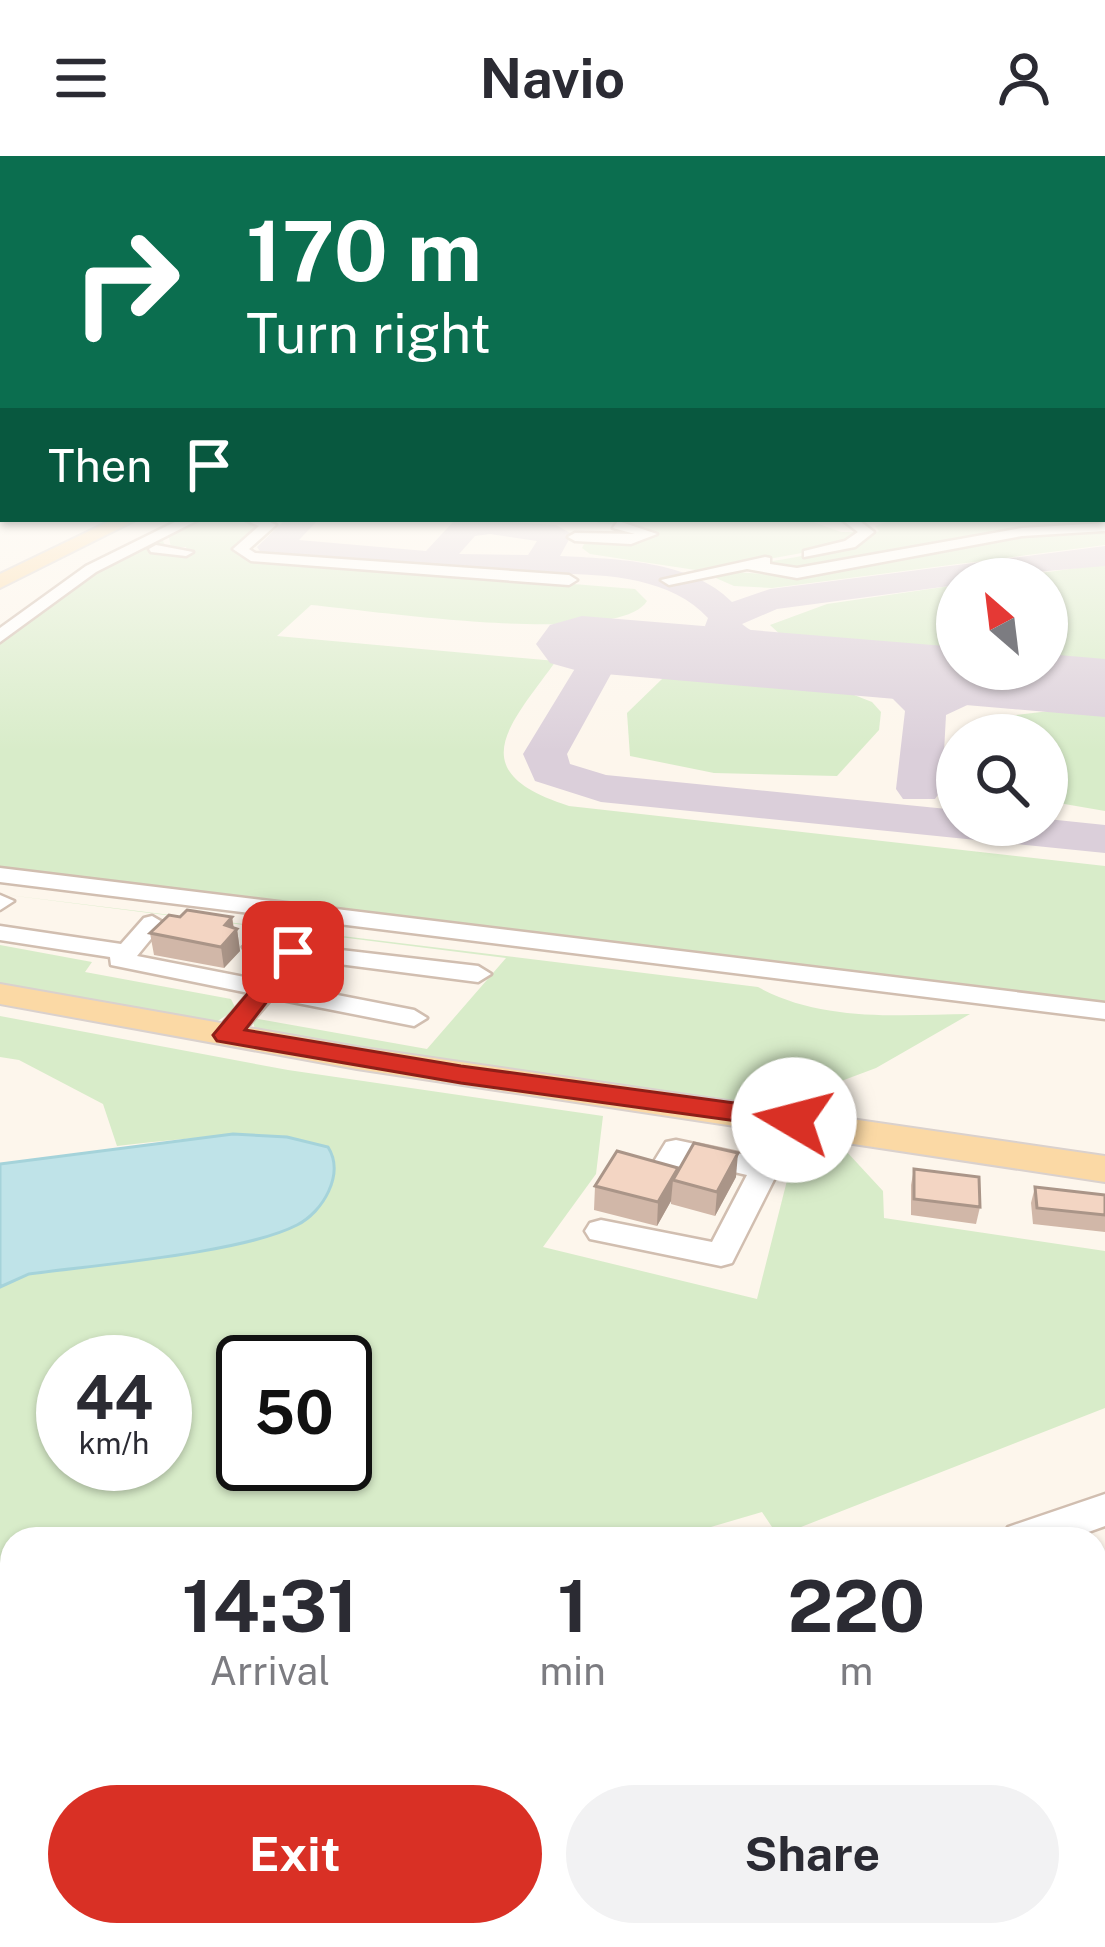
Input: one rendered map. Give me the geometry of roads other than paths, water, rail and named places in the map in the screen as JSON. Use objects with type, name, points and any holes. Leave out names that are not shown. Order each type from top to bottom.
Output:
[{"type":"main road","points":[[0,994],[461,1075],[1105,1169]]},
{"type":"street","points":[[0,637],[48,595],[69,584]]},
{"type":"street","points":[[1,893],[1105,1011]]},
{"type":"street","points":[[152,923],[120,960],[414,1018]]},
{"type":"street","points":[[0,933],[126,952]]},
{"type":"street","points":[[255,947],[478,974]]},
{"type":"street","points":[[226,1035],[293,952]]},
{"type":"street","points":[[314,998],[345,958]]},
{"type":"street","points":[[601,1231],[721,1255],[790,1120]]},
{"type":"street","points":[[660,1176],[676,1149],[765,1169]]},
{"type":"street","points":[[1056,1527],[1105,1510]]},
{"type":"water","points":[[233,1134],[287,1137],[328,1147],[333,1180],[323,1202],[297,1225],[273,1235],[168,1257],[29,1274],[0,1287],[0,1164]]}]
